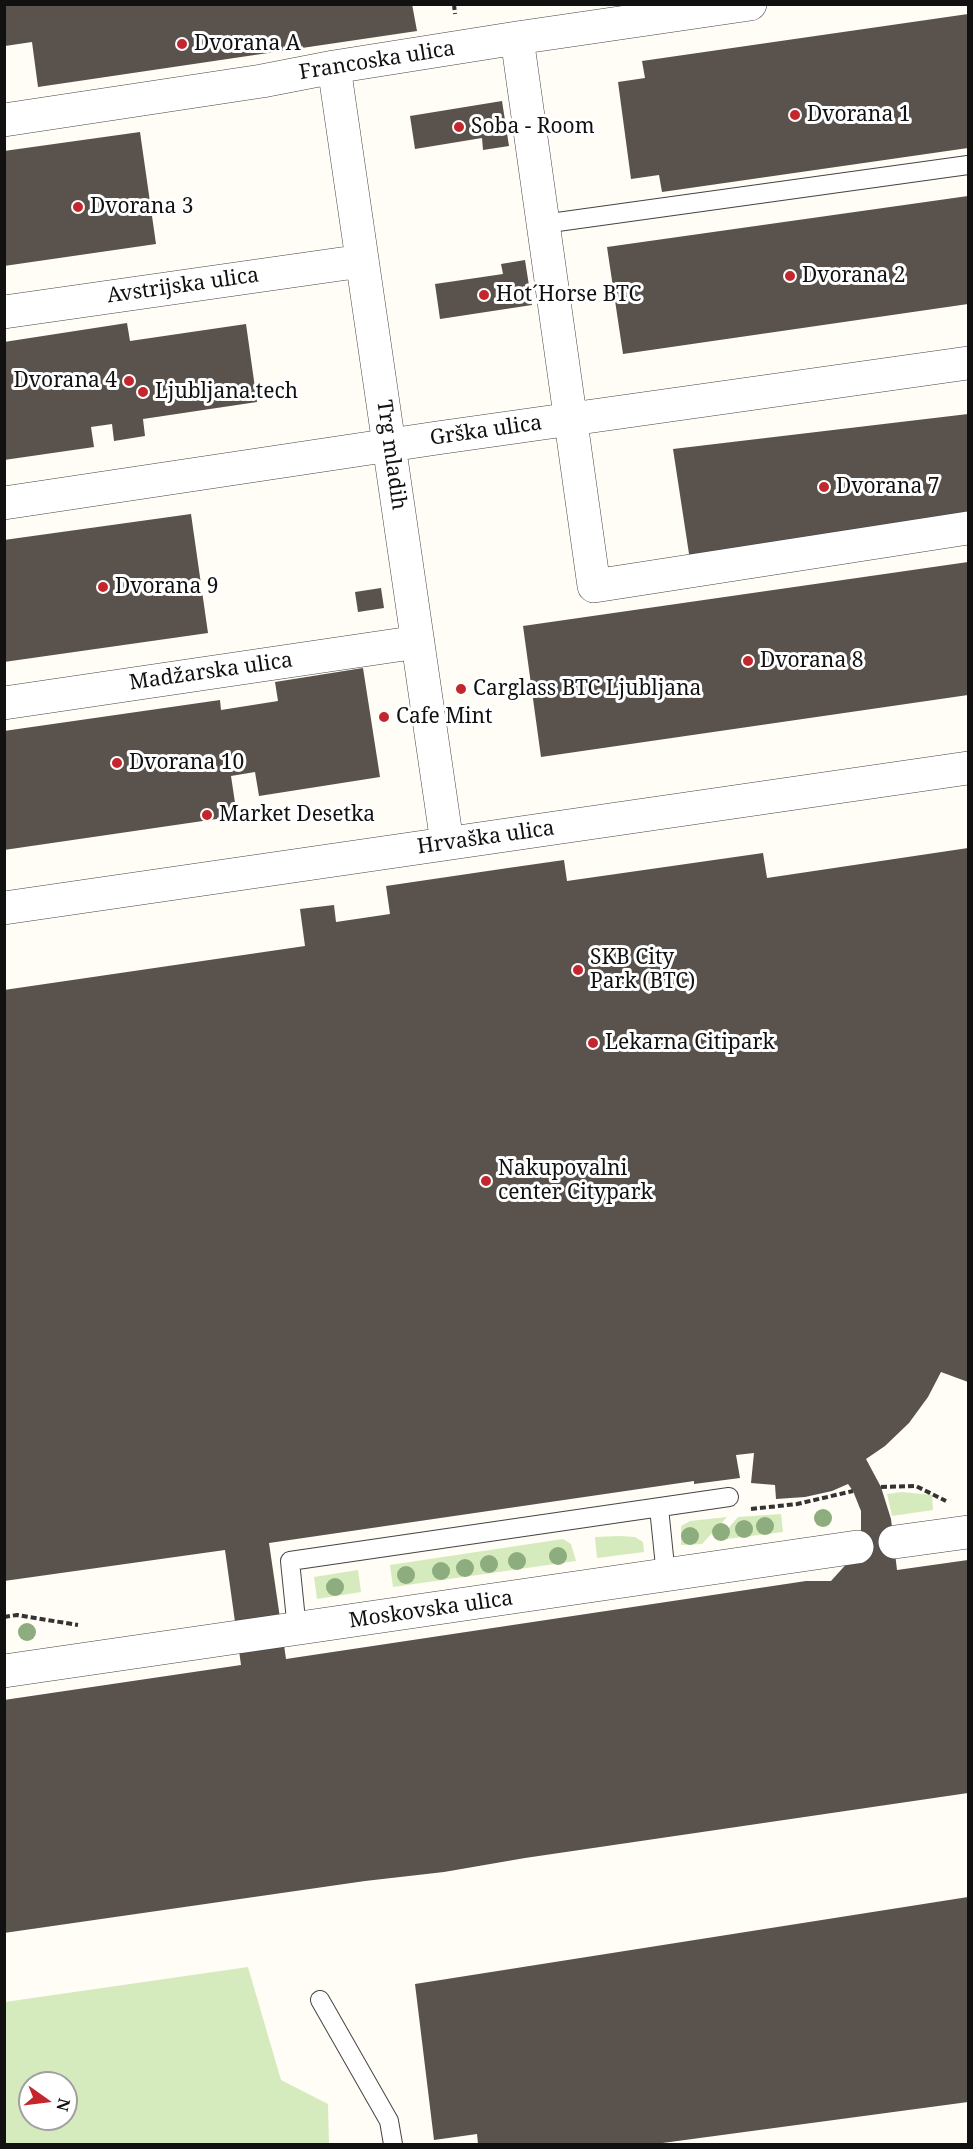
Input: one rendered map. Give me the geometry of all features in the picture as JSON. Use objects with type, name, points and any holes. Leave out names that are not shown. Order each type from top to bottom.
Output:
[{"type":"street","name":"Francoska ulica","points":[[4,120],[262,81],[334,67],[517,38],[750,4]]},
{"type":"street","points":[[517,38],[594,586],[969,528]]},
{"type":"street","name":"Trg mladih","points":[[334,67],[447,843]]},
{"type":"street","name":"Avstrijska ulica","points":[[4,312],[362,261]]},
{"type":"street","name":"Grška ulica","points":[[4,503],[389,445],[969,363]]},
{"type":"street","name":"Madžarska ulica","points":[[4,703],[418,642]]},
{"type":"street","name":"Hrvaška ulica","points":[[4,908],[969,768]]},
{"type":"street","points":[[895,1542],[969,1532]]},
{"type":"street","name":"Moskovska ulica","points":[[4,1671],[857,1547]]},
{"type":"lane","points":[[543,224],[969,165]]},
{"type":"lane","points":[[297,1630],[290,1561],[729,1497]]},
{"type":"lane","points":[[659,1508],[666,1576]]},
{"type":"lane","points":[[320,2000],[389,2121],[393,2145]]},
{"type":"path","points":[[881,1487],[915,1486],[951,1504]]},
{"type":"path","points":[[729,1497],[741,1496],[742,1510],[797,1504],[853,1491]]},
{"type":"green space","points":[[902,1492],[932,1495],[933,1510],[892,1516],[887,1494]]},
{"type":"green space","points":[[781,1514],[783,1532],[718,1540],[738,1517]]},
{"type":"green space","points":[[727,1517],[702,1544],[681,1545],[681,1526],[690,1521]]},
{"type":"green space","points":[[595,1537],[635,1537],[643,1542],[644,1552],[597,1558]]},
{"type":"green space","points":[[563,1539],[571,1544],[576,1561],[393,1587],[390,1565]]},
{"type":"green space","points":[[358,1570],[361,1592],[317,1599],[314,1577]]},
{"type":"green space","points":[[248,1967],[281,2080],[328,2104],[329,2144],[5,2144],[5,2002]]},
{"type":"building","name":"Dvorana A","points":[[5,4],[412,4],[417,31],[38,87],[32,42],[5,46]]},
{"type":"building","name":"Dvorana 1","points":[[968,14],[968,148],[662,192],[659,175],[631,179],[618,82],[645,78],[642,61]]},
{"type":"building","name":"Soba - Room","points":[[502,101],[509,146],[483,150],[482,138],[415,149],[410,116]]},
{"type":"building","name":"Dvorana 3","points":[[140,132],[156,244],[4,266],[4,151]]},
{"type":"building","name":"Dvorana 2","points":[[968,196],[968,304],[623,354],[607,247]]},
{"type":"building","name":"Hot´Horse BTC","points":[[525,260],[532,305],[440,319],[435,284],[503,274],[501,264]]},
{"type":"building","name":"Dvorana 4","points":[[127,323],[130,341],[246,324],[257,402],[143,419],[145,436],[114,441],[112,424],[91,427],[94,447],[4,460],[4,342]]},
{"type":"building","name":"Dvorana 7","points":[[968,414],[968,524],[691,567],[673,449]]},
{"type":"building","name":"Dvorana 9","points":[[191,514],[208,633],[4,662],[4,540]]},
{"type":"building","name":"Dvorana 8","points":[[968,562],[968,695],[541,757],[523,626]]},
{"type":"building","points":[[381,588],[384,608],[358,612],[355,592]]},
{"type":"building","points":[[363,668],[380,777],[259,796],[255,772],[231,776],[237,816],[4,850],[4,731],[220,700],[221,710],[278,701],[275,682]]},
{"type":"building","name":"Nakupovalni center Citypark","points":[[968,848],[968,1382],[941,1372],[928,1397],[909,1423],[885,1446],[866,1459],[881,1487],[891,1519],[897,1570],[968,1560],[968,1793],[444,1872],[365,1881],[4,1933],[4,1700],[241,1665],[225,1550],[4,1581],[4,990],[305,946],[300,909],[334,905],[336,922],[390,914],[386,886],[508,868],[564,860],[567,881],[763,853],[767,878]],"holes":[[[754,1453],[751,1483],[775,1485],[776,1499],[805,1497],[832,1491],[848,1484],[861,1511],[861,1537],[850,1560],[831,1581],[806,1581],[286,1659],[269,1543],[694,1481],[694,1484],[740,1478],[736,1455]]]},
{"type":"building","points":[[968,1897],[968,2102],[655,2144],[478,2144],[477,2134],[434,2140],[415,1984]]},
{"type":"place","name":"Dvorana A","points":[[182,44]]},
{"type":"place","name":"Dvorana 1","points":[[795,115]]},
{"type":"place","name":"Soba - Room","points":[[459,127]]},
{"type":"place","name":"Dvorana 3","points":[[78,207]]},
{"type":"place","name":"Dvorana 2","points":[[790,276]]},
{"type":"place","name":"Hot´Horse BTC","points":[[484,295]]},
{"type":"place","name":"Dvorana 4","points":[[129,381]]},
{"type":"place","name":"Ljubljana.tech","points":[[143,392]]},
{"type":"place","name":"Dvorana 7","points":[[824,487]]},
{"type":"place","name":"Dvorana 9","points":[[103,587]]},
{"type":"place","name":"Dvorana 8","points":[[748,661]]},
{"type":"place","name":"Carglass BTC Ljubljana","points":[[461,689]]},
{"type":"place","name":"Cafe Mint","points":[[384,717]]},
{"type":"place","name":"Dvorana 10","points":[[117,763]]},
{"type":"place","name":"Market Desetka","points":[[207,815]]},
{"type":"place","name":"SKB City Park (BTC)","points":[[578,970]]},
{"type":"place","name":"Lekarna Citipark","points":[[593,1043]]},
{"type":"place","name":"Nakupovalni center Citypark","points":[[486,1181]]}]
